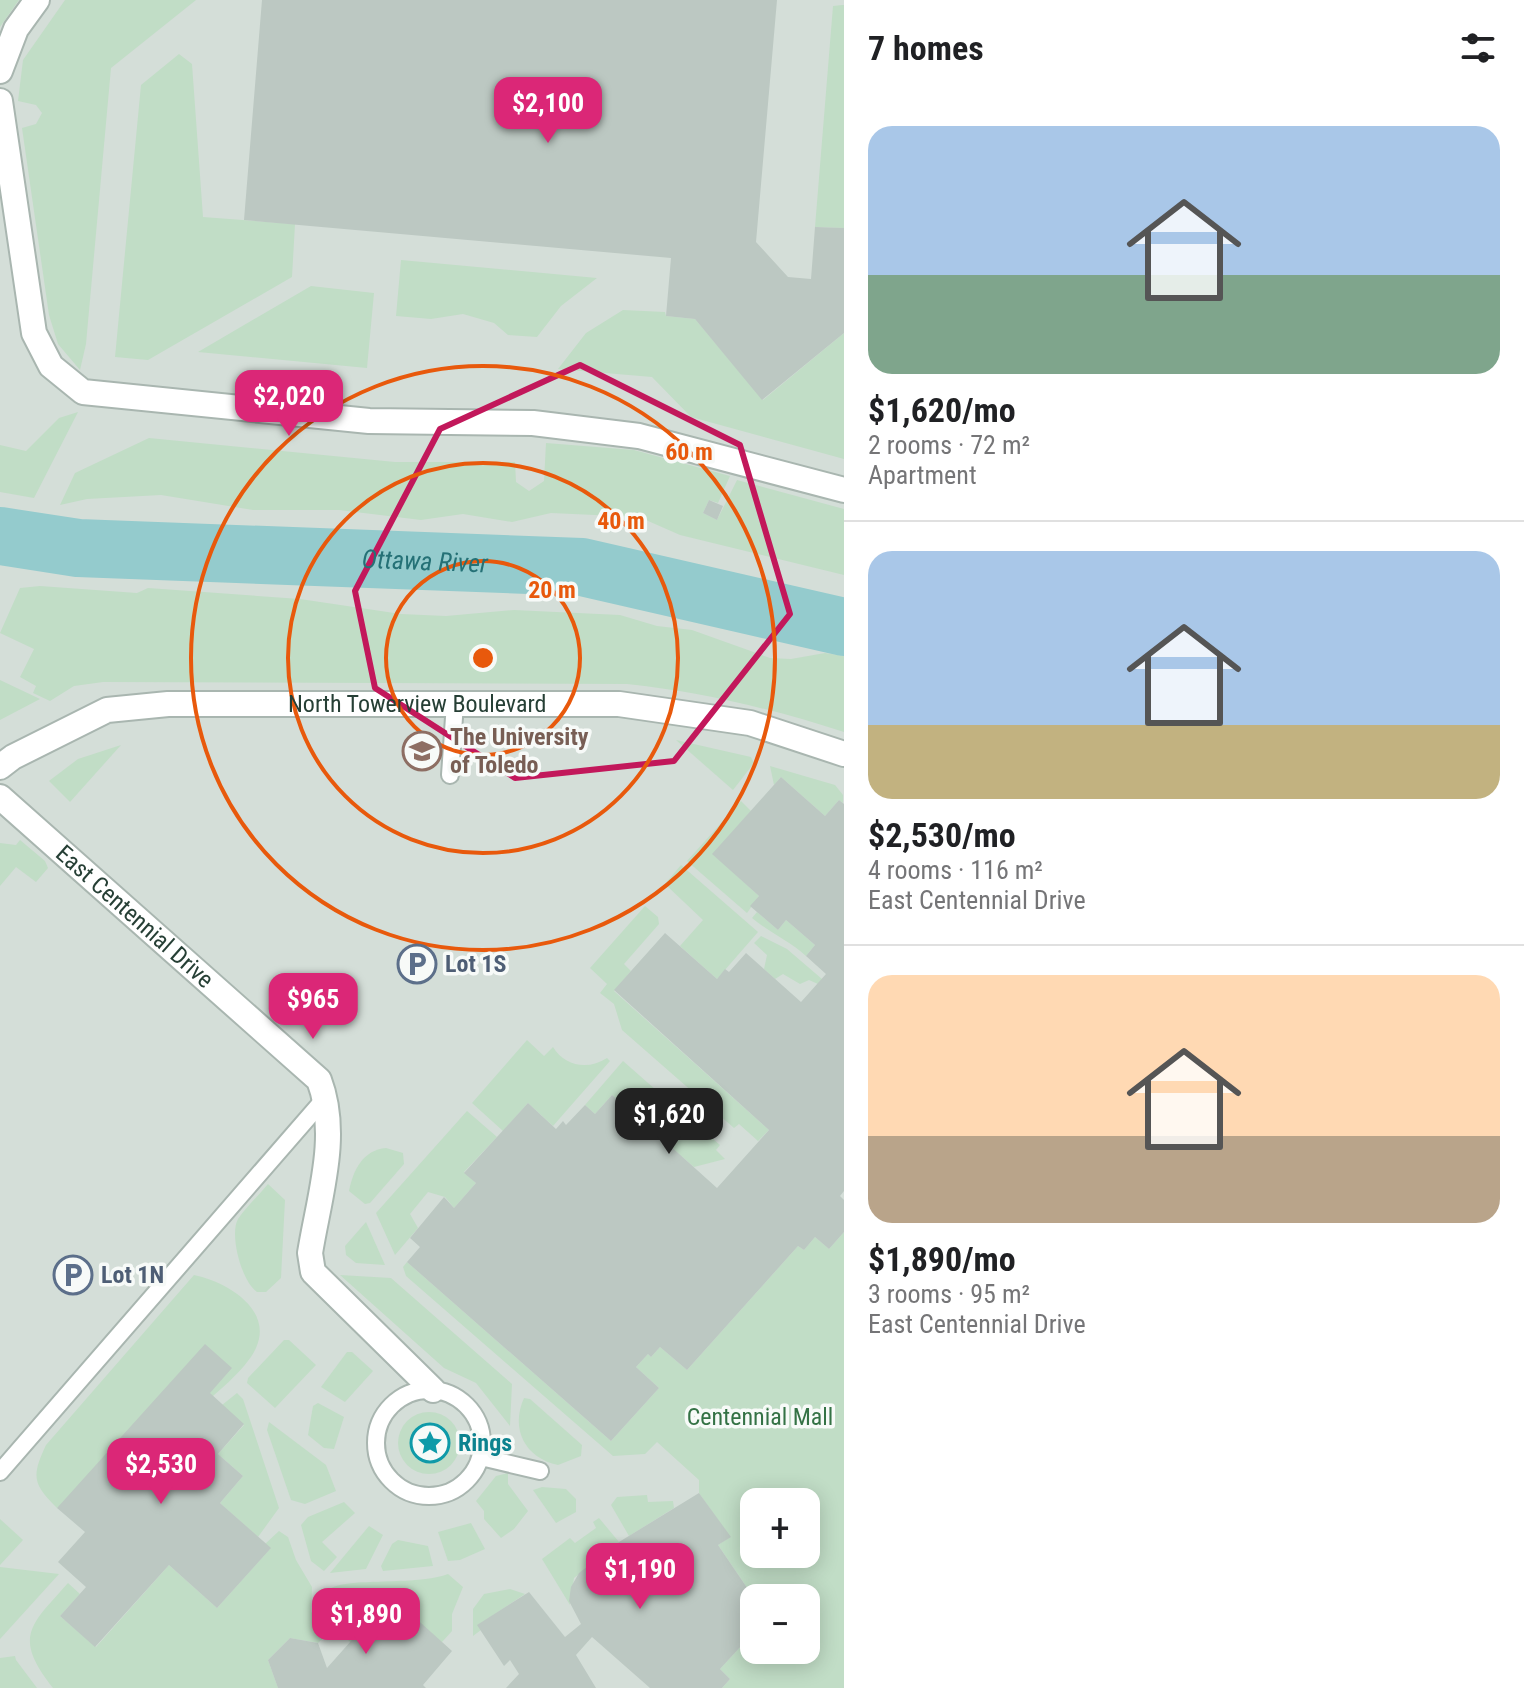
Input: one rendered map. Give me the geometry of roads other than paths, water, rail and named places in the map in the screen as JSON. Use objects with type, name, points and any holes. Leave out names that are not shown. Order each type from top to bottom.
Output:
[{"type":"street","points":[[0,71],[7,46],[37,0]]},
{"type":"street","points":[[0,101],[34,333],[51,366],[83,392],[369,421],[533,423],[639,436],[844,490]]},
{"type":"street","name":"North Towerview Boulevard","points":[[0,767],[13,757],[107,710],[136,705],[606,703],[669,708],[750,723],[844,754]]},
{"type":"street","name":"East Centennial Drive","points":[[0,797],[309,1068],[319,1080],[326,1097]]},
{"type":"street","points":[[326,1097],[329,1128],[310,1253],[313,1272],[433,1390]]},
{"type":"lane","points":[[450,775],[455,703]]},
{"type":"lane","points":[[0,1472],[326,1097]]},
{"type":"lane","points":[[433,1390],[462,1400],[473,1412],[483,1441],[481,1457],[473,1474],[460,1487],[443,1494],[425,1496],[407,1491],[392,1481],[381,1465],[376,1448],[377,1429],[385,1413],[398,1399],[414,1392],[433,1390]]},
{"type":"lane","points":[[481,1457],[540,1471]]},
{"type":"waterway","name":"Ottawa River","points":[[0,536],[78,548],[582,567],[844,627]]},
{"type":"place","name":"The University of Toledo","points":[[422,751]]},
{"type":"place","name":"Lot 1S","points":[[417,964]]},
{"type":"place","name":"Lot 1N","points":[[73,1275]]},
{"type":"place","name":"Rings","points":[[430,1443]]},
{"type":"park label","name":"Centennial Mall","points":[[760,1417]]}]
